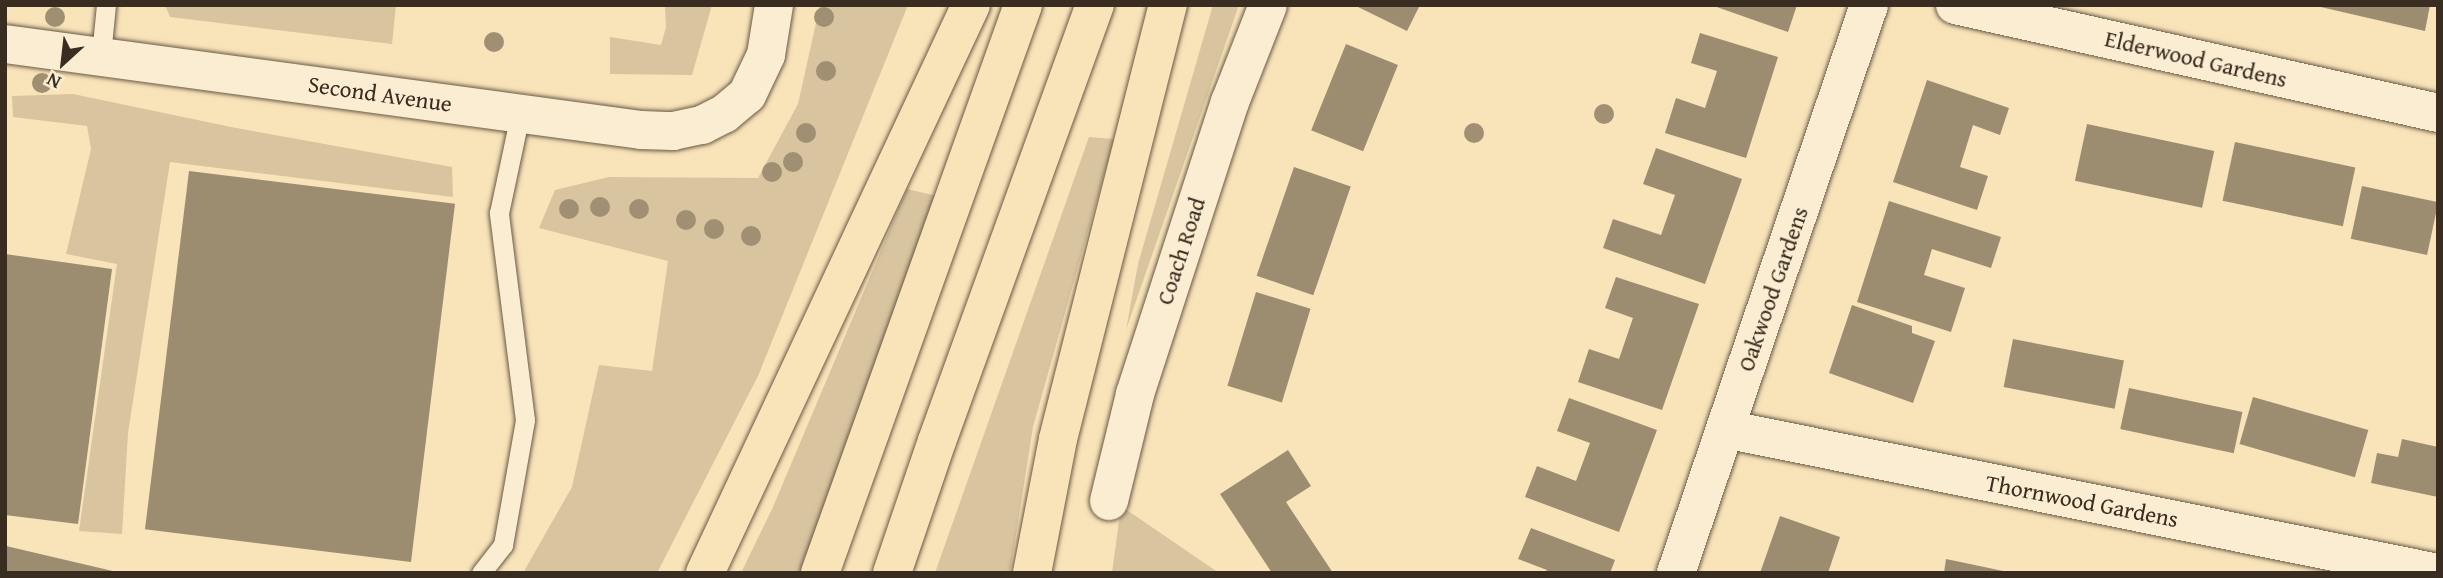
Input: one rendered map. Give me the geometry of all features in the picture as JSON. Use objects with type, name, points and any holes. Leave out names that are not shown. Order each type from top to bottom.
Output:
[{"type":"highway","points":[[705,573],[971,5]]},
{"type":"highway","points":[[820,573],[1023,5]]},
{"type":"highway","points":[[892,573],[937,441],[1096,5]]},
{"type":"highway","points":[[1032,573],[1058,439],[1168,5]]},
{"type":"street","name":"Second Avenue","points":[[5,44],[641,130],[673,131],[702,125],[724,114],[747,96],[766,55],[774,5]]},
{"type":"street","name":"Coach Road","points":[[1109,501],[1135,394],[1230,102],[1268,5]]},
{"type":"street","name":"Oakwood Gardens","points":[[1676,573],[1869,5]]},
{"type":"street","name":"Elderwood Gardens","points":[[1955,5],[2438,113]]},
{"type":"street","name":"Thornwood Gardens","points":[[1725,429],[2438,573]]},
{"type":"lane","points":[[101,55],[106,5]]},
{"type":"lane","points":[[481,573],[503,545],[525,420],[499,213],[520,114]]},
{"type":"shaded area","points":[[165,5],[396,5],[392,44],[170,17]]},
{"type":"shaded area","points":[[665,5],[712,5],[692,75],[610,74],[610,37],[661,45],[666,27]]},
{"type":"shaded area","points":[[820,5],[908,5],[758,376],[657,573],[523,573],[572,487],[599,365],[652,371],[668,261],[539,228],[555,190],[609,177],[758,178],[798,104]]},
{"type":"shaded area","points":[[1213,5],[1239,5],[1126,330],[1138,264]]},
{"type":"shaded area","points":[[73,94],[231,127],[452,167],[453,197],[170,162],[128,433],[122,534],[79,531],[117,264],[66,254],[91,149],[87,126],[13,117],[12,96]]},
{"type":"shaded area","points":[[1089,137],[1114,139],[1033,427],[1010,573],[935,573]]},
{"type":"shaded area","points":[[907,189],[937,196],[802,573],[741,573],[773,507]]},
{"type":"shaded area","points":[[1121,506],[1219,573],[1112,573]]},
{"type":"building","points":[[1354,5],[1420,5],[1407,31]]},
{"type":"building","points":[[1711,5],[1797,5],[1788,32]]},
{"type":"building","points":[[2312,5],[2430,5],[2425,31]]},
{"type":"building","points":[[1700,33],[1778,57],[1746,158],[1665,133],[1676,98],[1705,108],[1717,71],[1691,63]]},
{"type":"building","points":[[1346,44],[1398,65],[1363,151],[1311,130]]},
{"type":"building","points":[[1927,80],[2009,108],[2000,135],[1973,125],[1960,167],[1988,176],[1977,210],[1893,182]]},
{"type":"building","points":[[2087,124],[2214,151],[2202,208],[2075,181]]},
{"type":"building","points":[[2235,142],[2355,168],[2343,226],[2223,201]]},
{"type":"building","points":[[1656,148],[1742,179],[1705,284],[1603,248],[1613,219],[1661,235],[1675,195],[1643,184]]},
{"type":"building","points":[[1294,167],[1351,187],[1313,295],[1257,276]]},
{"type":"building","points":[[189,171],[455,204],[411,562],[145,529]]},
{"type":"building","points":[[2362,186],[2438,202],[2427,255],[2351,239]]},
{"type":"building","points":[[1889,201],[2001,237],[1991,268],[1932,249],[1924,275],[1965,288],[1951,332],[1857,302]]},
{"type":"building","points":[[5,254],[112,269],[78,524],[5,515]]},
{"type":"building","points":[[1616,277],[1699,304],[1662,410],[1578,382],[1589,349],[1619,359],[1633,318],[1605,308]]},
{"type":"building","points":[[1256,292],[1311,309],[1282,402],[1227,386]]},
{"type":"building","points":[[1852,305],[1912,326],[1912,333],[1935,341],[1913,403],[1829,373]]},
{"type":"building","points":[[2013,339],[2124,361],[2115,409],[2004,387]]},
{"type":"building","points":[[2129,388],[2242,412],[2234,453],[2120,429]]},
{"type":"building","points":[[2253,397],[2368,430],[2355,477],[2239,444]]},
{"type":"building","points":[[1569,398],[1657,430],[1619,532],[1525,497],[1537,466],[1576,481],[1590,443],[1557,431]]},
{"type":"building","points":[[2402,439],[2438,447],[2438,497],[2371,483],[2377,453],[2398,457]]},
{"type":"building","points":[[1288,450],[1311,486],[1286,502],[1333,573],[1272,573],[1220,494]]},
{"type":"building","points":[[1780,516],[1840,537],[1828,573],[1760,573]]},
{"type":"building","points":[[1531,528],[1615,560],[1610,573],[1545,573],[1547,570],[1518,559]]},
{"type":"building","points":[[6,546],[117,572],[117,573],[5,573]]},
{"type":"building","points":[[1946,559],[2008,572],[2008,573],[1944,573]]}]
